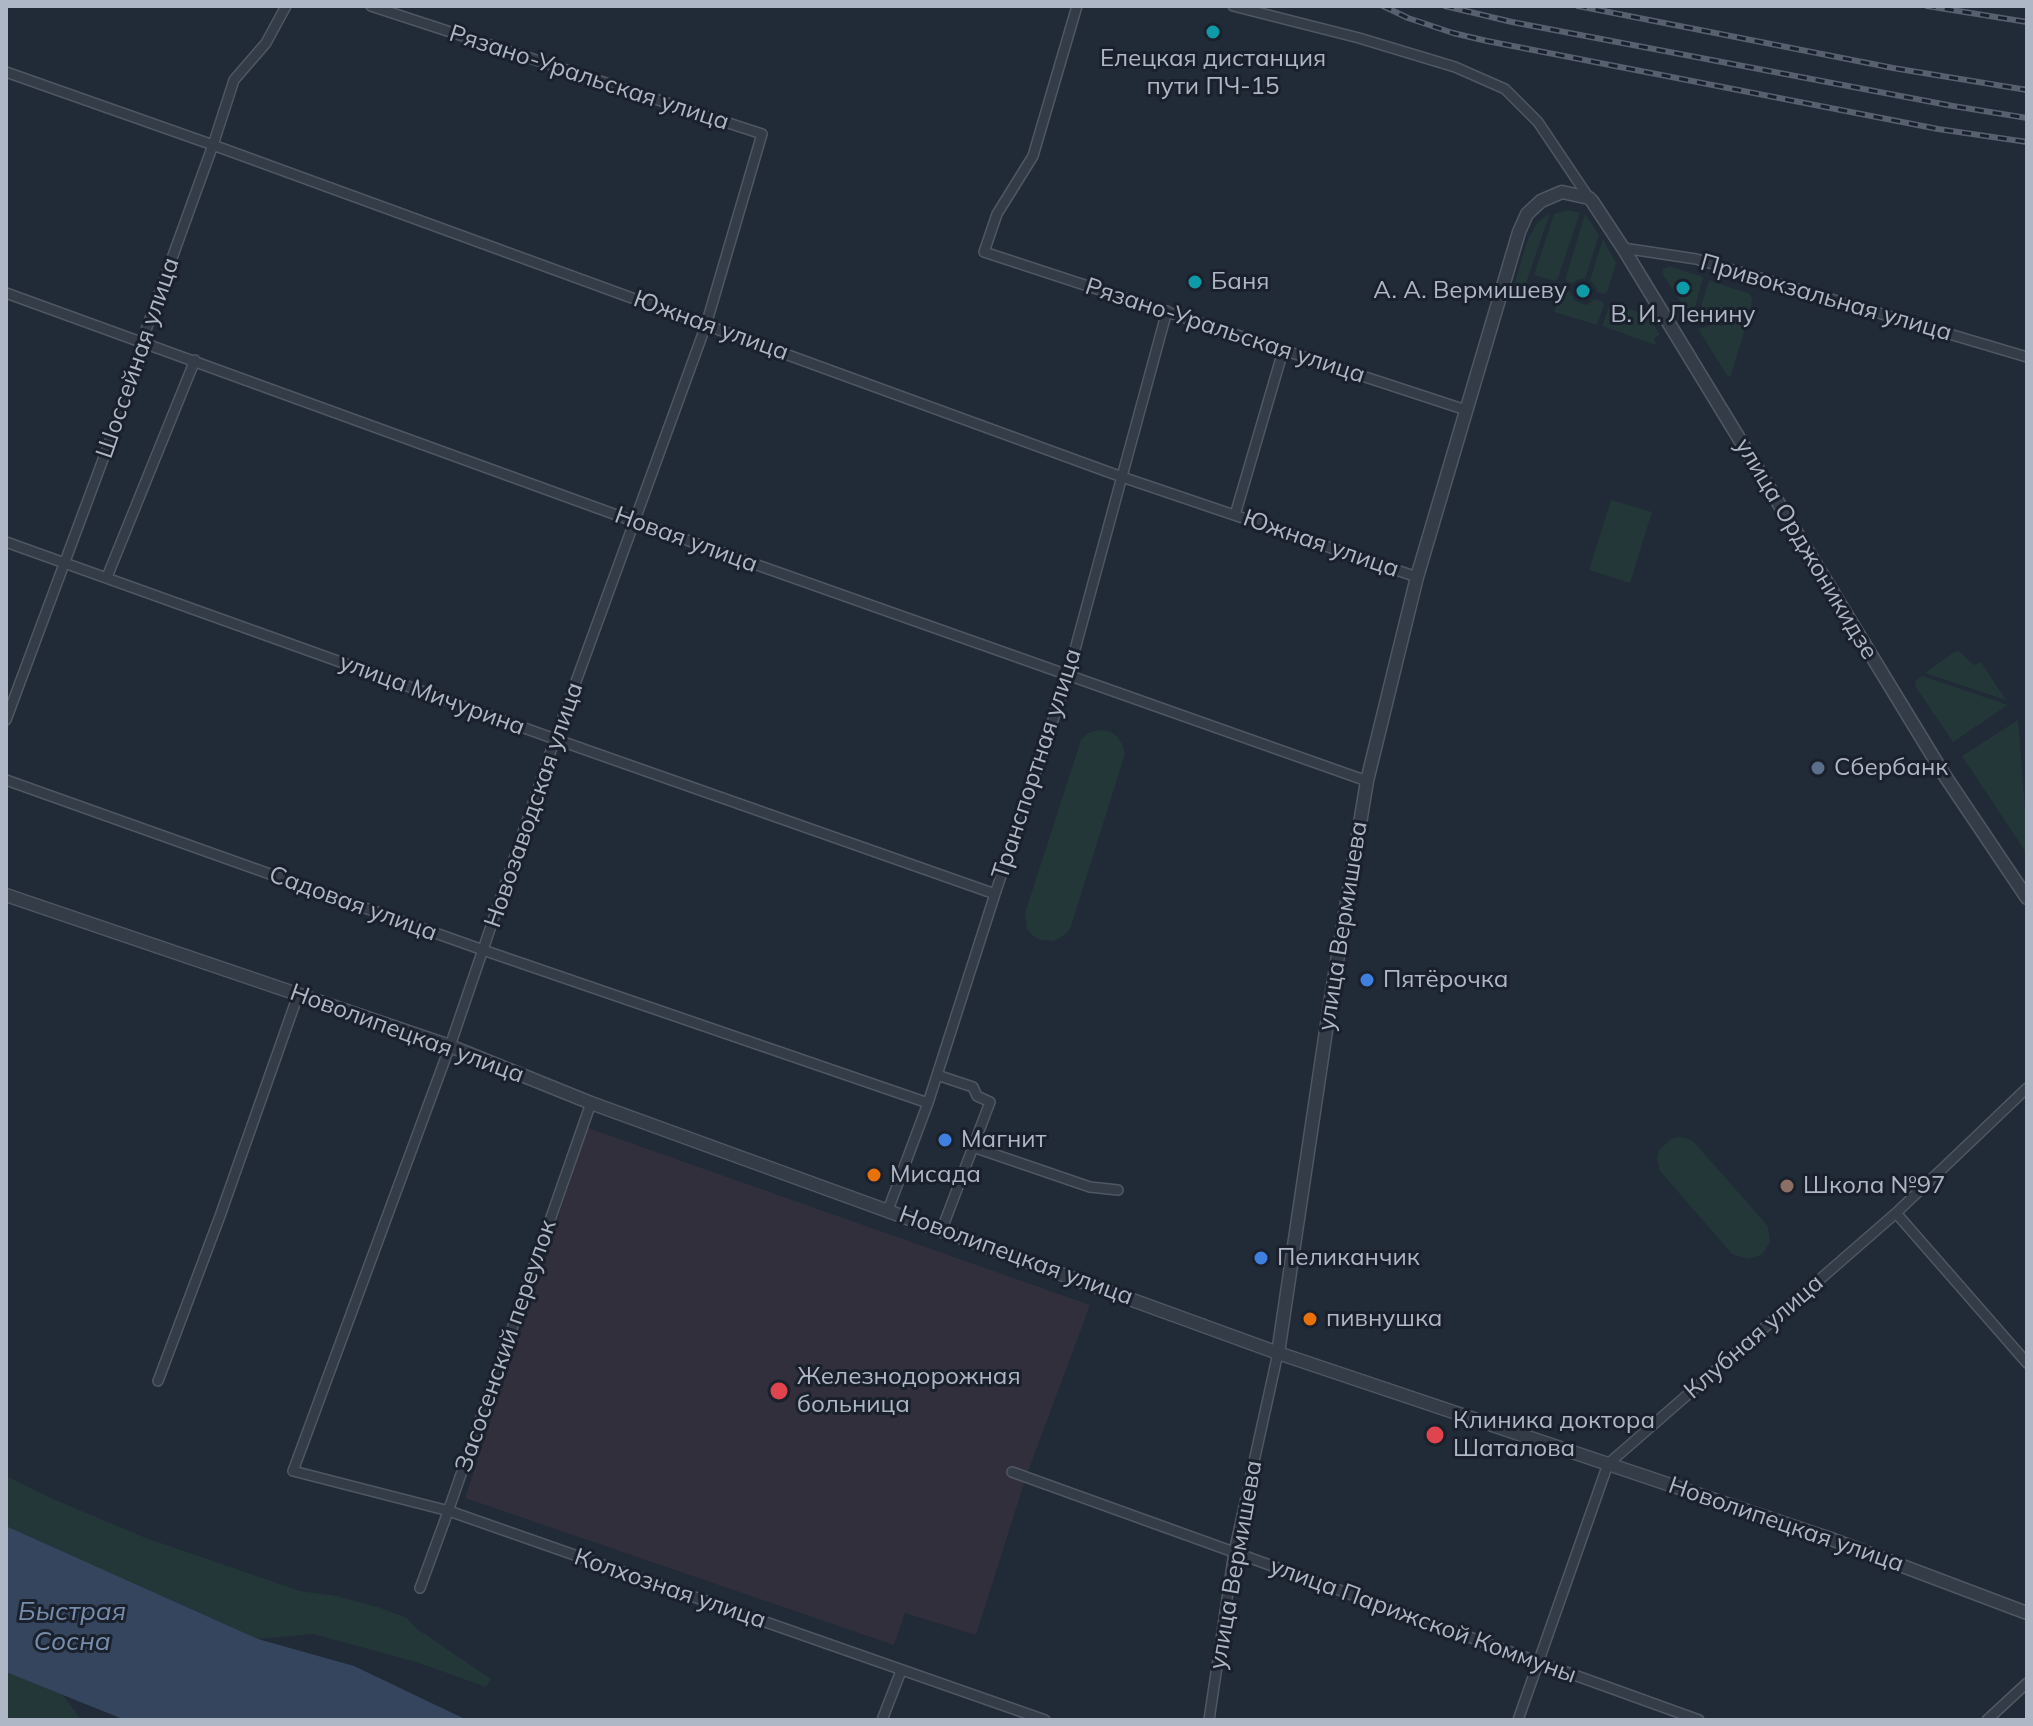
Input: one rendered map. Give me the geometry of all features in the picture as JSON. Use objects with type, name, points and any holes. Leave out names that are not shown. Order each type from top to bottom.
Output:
[{"type":"street","name":"Шоссейная улица","points":[[6,720],[143,352],[142,341],[234,80],[266,43],[286,6]]},
{"type":"street","name":"Рязано-Уральская улица","points":[[371,6],[762,134]]},
{"type":"street","name":"Рязано-Уральская улица","points":[[1077,6],[1033,156],[997,214],[984,252],[1466,410]]},
{"type":"street","points":[[1233,6],[1359,38],[1455,67],[1505,89],[1538,122],[1589,198]]},
{"type":"street","name":"Южная улица","points":[[6,72],[1122,477],[1417,577]]},
{"type":"street","name":"Новозаводская улица","points":[[293,1471],[450,1046],[555,739],[706,325],[762,134]]},
{"type":"street","name":"улица Вермишева","points":[[1209,1720],[1234,1552],[1278,1353],[1367,781],[1417,577],[1519,232],[1527,214],[1541,201],[1562,192],[1589,198]]},
{"type":"street","name":"улица Орджоникидзе","points":[[1589,198],[1623,248],[1943,773],[2027,898]]},
{"type":"street","name":"Привокзальная улица","points":[[1623,248],[1696,259],[2027,357]]},
{"type":"street","name":"Новая улица","points":[[6,293],[633,521],[1367,781]]},
{"type":"street","name":"Транспортная улица","points":[[888,1210],[928,1103],[1068,675],[1167,311]]},
{"type":"street","points":[[1235,515],[1283,351]]},
{"type":"street","points":[[107,577],[195,360]]},
{"type":"street","name":"улица Мичурина","points":[[6,542],[995,894]]},
{"type":"street","name":"Садовая улица","points":[[6,780],[483,950],[928,1103]]},
{"type":"street","name":"Новолипецкая улица","points":[[6,895],[450,1046],[591,1103],[1278,1353],[1831,1539],[2027,1613]]},
{"type":"street","points":[[158,1381],[298,995]]},
{"type":"street","points":[[937,1075],[973,1087],[977,1096],[990,1102],[942,1229]]},
{"type":"street","name":"Клубная улица","points":[[1518,1720],[1608,1464],[1896,1213],[2027,1088]]},
{"type":"street","name":"Засосенский переулок","points":[[420,1588],[591,1103]]},
{"type":"street","points":[[973,1147],[1090,1187],[1118,1190]]},
{"type":"street","points":[[1896,1213],[2027,1363]]},
{"type":"street","name":"Колхозная улица","points":[[293,1471],[449,1511],[1045,1720]]},
{"type":"street","name":"улица Парижской Коммуны","points":[[1012,1472],[1699,1720]]},
{"type":"street","points":[[882,1720],[901,1671]]},
{"type":"street","points":[[1987,1720],[2027,1683]]},
{"type":"shaded area","points":[[1569,210],[1580,213],[1558,278],[1555,281],[1534,275],[1554,214]]},
{"type":"shaded area","points":[[1550,213],[1520,301],[1510,297],[1528,239],[1537,223]]},
{"type":"shaded area","points":[[1585,214],[1599,235],[1585,279],[1572,284],[1565,280]]},
{"type":"shaded area","points":[[1603,239],[1616,263],[1607,292],[1603,294],[1597,292],[1590,280]]},
{"type":"shaded area","points":[[1669,266],[1703,277],[1692,320],[1662,273]]},
{"type":"shaded area","points":[[1709,280],[1750,294],[1751,309],[1719,314],[1716,318],[1696,324]]},
{"type":"shaded area","points":[[1563,290],[1570,292],[1575,301],[1587,305],[1594,299],[1604,304],[1597,325],[1554,312]]},
{"type":"shaded area","points":[[1612,304],[1648,315],[1660,335],[1654,338],[1656,345],[1602,326]]},
{"type":"shaded area","points":[[1750,313],[1728,377],[1698,329],[1718,323],[1721,326],[1727,324],[1728,319]]},
{"type":"shaded area","points":[[1611,500],[1652,512],[1630,583],[1589,570]]},
{"type":"shaded area","points":[[1954,652],[1960,652],[1974,665],[1981,662],[2006,700],[1925,673]]},
{"type":"shaded area","points":[[1922,676],[2008,705],[1953,742],[1915,686],[1916,680]]},
{"type":"shaded area","points":[[2018,720],[2027,834],[2027,854],[1962,756]]},
{"type":"shaded area","points":[[1103,730],[1118,737],[1125,754],[1071,926],[1060,938],[1040,940],[1027,929],[1025,913],[1081,740],[1087,734]]},
{"type":"shaded area","name":"Железнодорожная больница","points":[[588,1128],[1090,1305],[1026,1477],[976,1635],[905,1613],[894,1645],[465,1498]]},
{"type":"shaded area","points":[[1678,1137],[1693,1141],[1768,1226],[1770,1242],[1762,1255],[1747,1259],[1732,1254],[1660,1171],[1659,1150]]},
{"type":"shaded area","points":[[6,1476],[146,1538],[300,1591],[337,1596],[407,1618],[416,1628],[491,1679],[486,1687],[416,1662],[313,1634],[258,1639],[6,1526]]},
{"type":"shaded area","points":[[6,1672],[63,1695],[79,1717],[78,1720],[6,1720]]},
{"type":"water","name":"Быстрая Сосна","points":[[6,1526],[258,1639],[354,1666],[467,1720],[125,1720],[6,1672]]},
{"type":"railway","points":[[1383,6],[1408,18],[1487,41],[1938,129],[2027,142]]},
{"type":"railway","points":[[1445,6],[1512,22],[2027,118]]},
{"type":"railway","points":[[1578,6],[1893,68],[2027,90]]},
{"type":"railway","points":[[1927,6],[2027,22]]},
{"type":"place","name":"Елецкая дистанция пути ПЧ-15","points":[[1213,32]]},
{"type":"place","name":"Баня","points":[[1195,282]]},
{"type":"place","name":"В. И. Ленину","points":[[1683,288]]},
{"type":"place","name":"А. А. Вермишеву","points":[[1583,291]]},
{"type":"place","name":"Сбербанк","points":[[1818,768]]},
{"type":"place","name":"Пятёрочка","points":[[1367,980]]},
{"type":"place","name":"Магнит","points":[[945,1140]]},
{"type":"place","name":"Мисада","points":[[874,1175]]},
{"type":"place","name":"Школа №97","points":[[1787,1186]]},
{"type":"place","name":"Пеликанчик","points":[[1261,1258]]},
{"type":"place","name":"пивнушка","points":[[1310,1319]]},
{"type":"place","name":"Железнодорожная больница","points":[[779,1391]]},
{"type":"place","name":"Клиника доктора Шаталова","points":[[1435,1435]]}]
